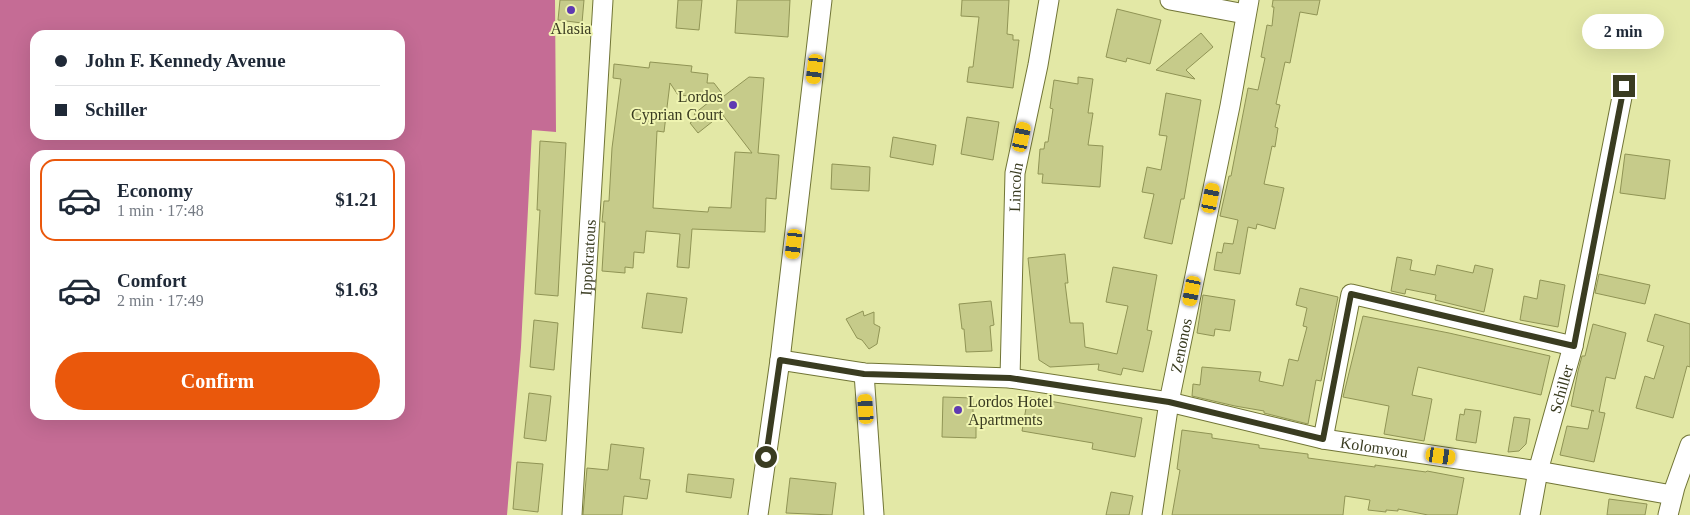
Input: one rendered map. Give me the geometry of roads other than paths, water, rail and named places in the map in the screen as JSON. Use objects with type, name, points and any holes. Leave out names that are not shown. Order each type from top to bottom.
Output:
[{"type":"street","name":"Ippokratous","points":[[572,515],[603,0]]},
{"type":"street","points":[[758,515],[780,360],[822,0]]},
{"type":"street","name":"Lincoln","points":[[1010,378],[1015,173],[1038,65],[1049,0]]},
{"type":"street","points":[[1170,0],[1247,7]]},
{"type":"street","name":"Zenonos","points":[[1152,515],[1169,402],[1230,106],[1247,7]]},
{"type":"street","name":"Schiller","points":[[1530,515],[1538,471],[1574,346],[1624,86]]},
{"type":"street","points":[[1323,439],[1351,294],[1574,346]]},
{"type":"street","name":"Kolomvou","points":[[780,360],[864,374],[1010,378],[1169,402],[1323,439],[1538,471],[1672,495]]},
{"type":"street","points":[[864,374],[874,515]]},
{"type":"street","points":[[1668,515],[1672,495],[1690,445]]},
{"type":"place","name":"Alasia","points":[[571,10]]},
{"type":"place","name":"Lordos Cyprian Court","points":[[733,105]]},
{"type":"place","name":"Lordos Hotel Apartments","points":[[958,410]]}]
